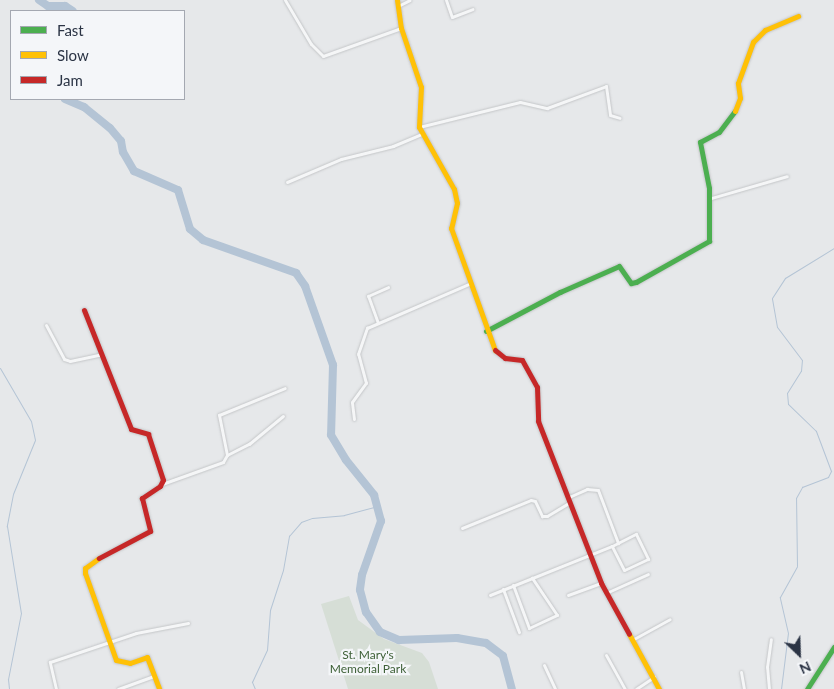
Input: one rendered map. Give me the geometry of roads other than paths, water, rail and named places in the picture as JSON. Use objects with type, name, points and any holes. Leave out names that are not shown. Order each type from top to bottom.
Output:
[{"type":"street","points":[[285,0],[311,44],[324,56],[401,28]]},
{"type":"street","points":[[410,0],[398,3],[401,28],[421,87],[420,128],[454,189],[457,203],[450,224],[472,282],[486,331],[497,352],[505,358],[520,359],[526,366],[538,390],[538,420],[605,593],[654,677],[659,689]]},
{"type":"street","points":[[446,0],[452,17],[473,9]]},
{"type":"street","points":[[486,331],[560,292],[619,266],[631,283],[688,255],[709,241],[707,199],[709,188],[700,142],[719,132],[737,108],[740,98],[738,83],[753,42],[765,30],[798,16]]},
{"type":"street","points":[[420,128],[520,102],[547,108],[606,86],[610,115],[620,118]]},
{"type":"street","points":[[287,182],[341,159],[393,146],[422,134]]},
{"type":"street","points":[[707,199],[786,176]]},
{"type":"street","points":[[354,419],[352,402],[366,383],[358,354],[368,328],[472,282]]},
{"type":"street","points":[[378,323],[368,296],[388,287]]},
{"type":"street","points":[[84,310],[100,355],[131,429],[148,434],[162,484]]},
{"type":"street","points":[[46,325],[64,359],[70,361],[100,355]]},
{"type":"street","points":[[227,455],[219,415],[285,388]]},
{"type":"street","points":[[159,689],[147,657],[130,663],[116,660],[85,568],[150,531],[142,498],[162,484],[223,462],[227,455],[250,444],[283,416]]},
{"type":"street","points":[[462,528],[531,500],[535,501],[542,516],[547,516],[587,488],[598,490],[618,543]]},
{"type":"street","points":[[490,595],[612,546],[636,534],[648,559],[624,570],[612,546]]},
{"type":"street","points":[[605,593],[648,574]]},
{"type":"street","points":[[513,585],[528,628],[558,615],[532,578]]},
{"type":"street","points":[[568,595],[601,583]]},
{"type":"street","points":[[503,590],[519,632]]},
{"type":"street","points":[[632,640],[670,619]]},
{"type":"street","points":[[56,689],[50,662],[109,642],[188,623]]},
{"type":"street","points":[[769,689],[767,667],[771,639]]},
{"type":"street","points":[[807,689],[834,647]]},
{"type":"street","points":[[606,655],[625,689]]},
{"type":"street","points":[[544,665],[555,689]]},
{"type":"street","points":[[741,672],[744,689]]},
{"type":"street","points":[[118,689],[154,676]]},
{"type":"street","points":[[636,689],[654,677]]},
{"type":"waterway","points":[[39,0],[48,6],[65,6],[71,10]]},
{"type":"waterway","points":[[67,100],[84,107],[110,128],[121,141],[123,152],[134,171],[178,190],[190,229],[203,240],[296,273],[305,286],[333,365],[331,435],[346,460],[374,495],[381,521],[362,575],[360,590],[366,612],[380,632],[399,640],[457,638],[486,643],[503,656],[512,689]]},
{"type":"waterway","points":[[781,689],[788,633],[780,597],[797,566],[796,498],[802,487],[828,477],[831,471],[816,431],[788,404],[787,393],[801,371],[802,360],[777,327],[772,298],[785,278],[834,248]]},
{"type":"waterway","points":[[0,368],[31,421],[35,440],[13,494],[7,526],[21,613],[8,679],[9,689]]},
{"type":"waterway","points":[[255,689],[252,682],[267,650],[270,610],[283,570],[289,536],[301,522],[312,518],[344,515],[377,506]]},
{"type":"park label","name":"St. Mary's Memorial Park","points":[[368,662]]}]
